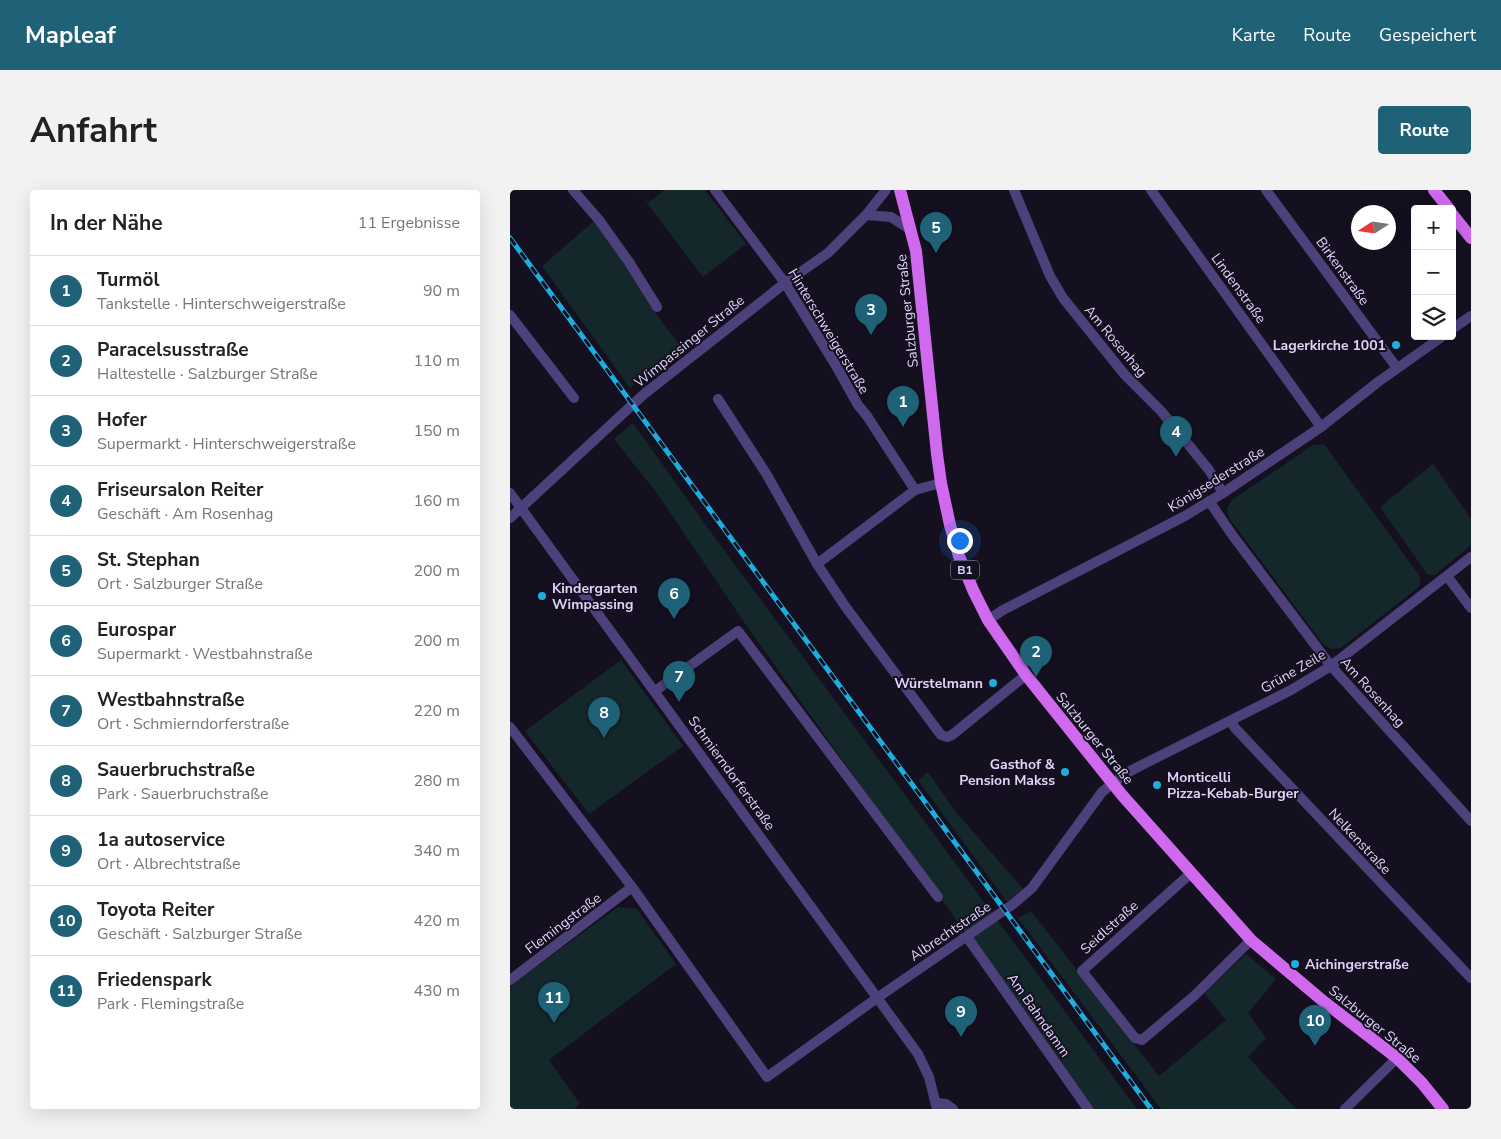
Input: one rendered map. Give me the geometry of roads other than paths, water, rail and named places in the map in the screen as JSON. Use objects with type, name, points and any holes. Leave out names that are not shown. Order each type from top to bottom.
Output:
[{"type":"main road","name":"Salzburger Straße","points":[[900,190],[916,251],[941,484],[959,556],[972,590],[988,620],[1026,675],[1113,783],[1251,940],[1323,1001],[1397,1058],[1422,1082],[1443,1109]]},
{"type":"main road","points":[[1434,190],[1446,205]]},
{"type":"main road","points":[[1456,219],[1471,238]]},
{"type":"street","points":[[573,190],[629,262],[657,307]]},
{"type":"street","name":"Hinterschweigerstraße","points":[[716,190],[785,283],[858,405],[915,490]]},
{"type":"street","name":"Wimpassinger Straße","points":[[510,518],[643,395],[785,283],[828,253],[866,214],[886,190]]},
{"type":"street","name":"Am Rosenhag","points":[[1014,190],[1050,276],[1063,298],[1125,374],[1161,411],[1209,470],[1223,493]]},
{"type":"street","name":"Lindenstraße","points":[[1151,190],[1321,427]]},
{"type":"street","name":"Birkenstraße","points":[[1266,190],[1397,368]]},
{"type":"street","points":[[866,214],[891,217],[911,230]]},
{"type":"street","points":[[510,314],[574,398]]},
{"type":"street","points":[[1456,326],[1471,316]]},
{"type":"street","name":"Königsederstraße","points":[[988,620],[1003,610],[1185,516],[1223,493],[1321,427],[1436,340]]},
{"type":"street","points":[[718,399],[767,475],[817,564],[845,606],[941,735],[947,737],[952,735],[1026,675]]},
{"type":"street","points":[[817,564],[915,490],[941,484]]},
{"type":"street","name":"Schmierndorferstraße","points":[[510,493],[877,998]]},
{"type":"street","name":"Am Rosenhag","points":[[1209,501],[1233,536],[1331,666],[1471,821]]},
{"type":"street","name":"Grüne Zeile","points":[[1113,783],[1138,767],[1291,690],[1331,666],[1471,557]]},
{"type":"street","points":[[1447,576],[1471,608]]},
{"type":"street","points":[[655,691],[738,630],[938,897]]},
{"type":"street","name":"Nelkenstraße","points":[[1231,721],[1234,728],[1471,978]]},
{"type":"street","points":[[510,727],[632,887]]},
{"type":"street","name":"Albrechtstraße","points":[[632,887],[767,1076],[1012,905],[1032,888],[1102,792],[1113,783]]},
{"type":"street","name":"Seidlstraße","points":[[1191,873],[1082,971],[1135,1038],[1142,1040],[1194,996],[1251,940]]},
{"type":"street","name":"Flemingstraße","points":[[510,980],[632,887]]},
{"type":"street","name":"Am Bahndamm","points":[[967,936],[1088,1109]]},
{"type":"street","points":[[877,998],[918,1054],[929,1076],[937,1106],[946,1104],[953,1109]]},
{"type":"street","points":[[1345,1109],[1397,1058]]},
{"type":"railway","points":[[510,238],[1151,1109]]},
{"type":"place","name":"St. Stephan","points":[[936,253]]},
{"type":"place","name":"Hofer","points":[[871,335]]},
{"type":"place","name":"Lagerkirche 1001","points":[[1396,345]]},
{"type":"place","name":"Turmöl","points":[[903,427]]},
{"type":"place","name":"Friseursalon Reiter","points":[[1176,457]]},
{"type":"place","name":"Kindergarten Wimpassing","points":[[542,596]]},
{"type":"place","name":"Eurospar","points":[[674,619]]},
{"type":"place","name":"Paracelsusstraße","points":[[1036,677]]},
{"type":"place","name":"Würstelmann","points":[[993,683]]},
{"type":"place","name":"Westbahnstraße","points":[[679,702]]},
{"type":"place","name":"Sauerbruchstraße","points":[[604,738]]},
{"type":"place","name":"Gasthof & Pension Makss","points":[[1065,772]]},
{"type":"place","name":"Monticelli Pizza-Kebab-Burger","points":[[1157,785]]},
{"type":"place","name":"Aichingerstraße","points":[[1295,964]]},
{"type":"place","name":"Friedenspark","points":[[554,1023]]},
{"type":"place","name":"1a autoservice","points":[[961,1037]]},
{"type":"place","name":"Toyota Reiter","points":[[1315,1046]]}]
